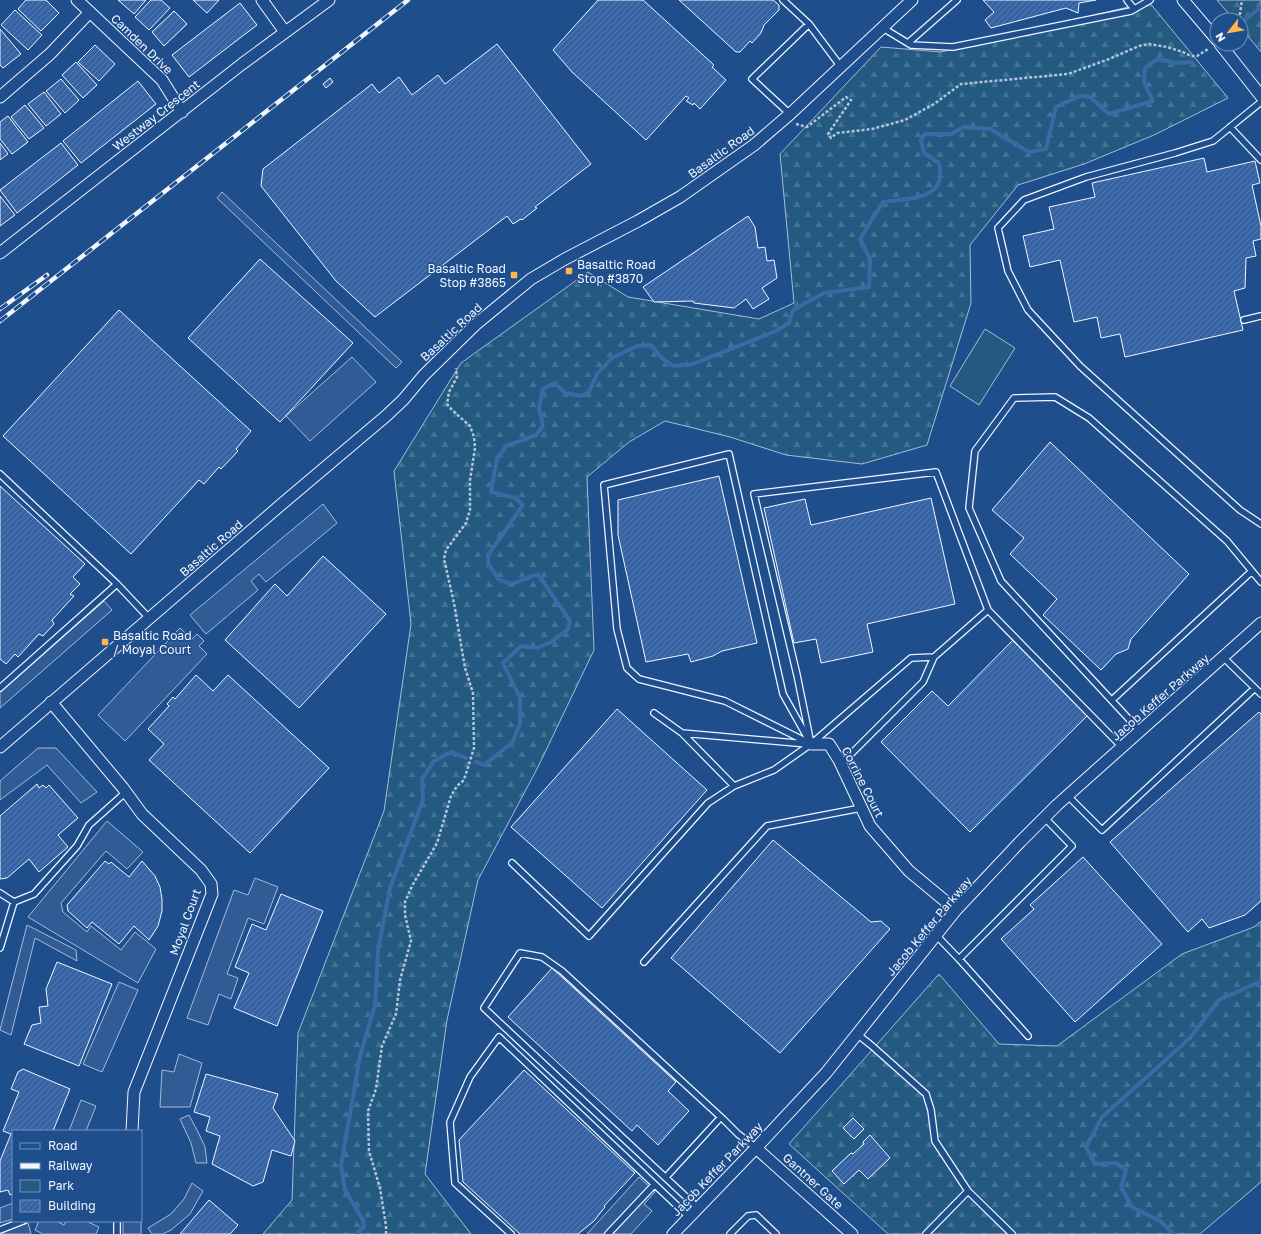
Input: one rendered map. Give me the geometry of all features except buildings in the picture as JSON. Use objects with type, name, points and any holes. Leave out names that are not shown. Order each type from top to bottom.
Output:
[{"type":"street","name":"Camden Drive","points":[[77,0],[162,80],[182,112]]},
{"type":"street","points":[[262,0],[286,32]]},
{"type":"street","name":"Westway Crescent","points":[[0,252],[242,64],[329,0]]},
{"type":"street","name":"Basaltic Road","points":[[0,747],[386,416],[403,400],[424,375],[475,325],[531,279],[680,197],[754,144],[793,119],[841,67],[912,0]]},
{"type":"street","points":[[1183,0],[1209,31]]},
{"type":"street","points":[[0,97],[50,54],[90,12]]},
{"type":"street","points":[[1226,52],[1261,96]]},
{"type":"street","name":"Jacob Keffer Parkway","points":[[673,1234],[756,1148],[826,1072],[956,910],[1068,796],[1224,658],[1261,623]]},
{"type":"street","name":"Moyal Court","points":[[51,702],[126,792],[142,814],[201,870],[211,884],[212,894],[134,1092],[132,1130]]},
{"type":"street","name":"Corrine Court","points":[[811,744],[829,744],[870,826],[909,871],[956,910]]},
{"type":"street","name":"Gantner Gate","points":[[756,1148],[852,1234]]},
{"type":"lane","points":[[783,0],[809,24],[841,67]]},
{"type":"lane","points":[[908,43],[957,0]]},
{"type":"lane","points":[[1127,0],[1134,9]]},
{"type":"lane","points":[[883,28],[911,45],[953,47],[1131,11],[1150,0]]},
{"type":"lane","points":[[793,119],[752,79],[809,24]]},
{"type":"lane","points":[[1261,102],[1213,141],[1086,177],[1024,200],[998,228],[1008,271],[1028,310],[1080,366],[1240,510],[1261,524]]},
{"type":"lane","points":[[1230,127],[1261,160]]},
{"type":"lane","points":[[1244,320],[1261,316]]},
{"type":"lane","points":[[1141,731],[1001,581],[969,508],[975,450],[1014,398],[1055,397],[1089,418],[1227,541],[1261,582]]},
{"type":"lane","points":[[729,454],[783,694],[811,744],[725,701],[639,679],[627,668],[617,628],[604,485],[729,454]]},
{"type":"lane","points":[[811,744],[797,675],[754,494],[936,472],[988,610],[1122,747]]},
{"type":"lane","points":[[0,474],[117,584],[149,618]]},
{"type":"lane","points":[[1112,700],[1252,571]]},
{"type":"lane","points":[[0,688],[117,584]]},
{"type":"lane","points":[[840,764],[923,682],[934,657],[988,610]]},
{"type":"lane","points":[[512,863],[589,936],[708,803],[734,786],[774,770],[811,744],[911,658],[934,657]]},
{"type":"lane","points":[[1224,658],[1261,694]]},
{"type":"lane","points":[[1068,796],[1102,830],[1255,688]]},
{"type":"lane","points":[[654,713],[682,733],[734,786]]},
{"type":"lane","points":[[682,733],[811,744]]},
{"type":"lane","points":[[14,902],[34,894],[77,846],[89,825],[126,792]]},
{"type":"lane","points":[[644,962],[767,826],[861,808]]},
{"type":"lane","points":[[959,959],[1072,846],[1045,818]]},
{"type":"lane","points":[[0,893],[14,902]]},
{"type":"lane","points":[[0,948],[14,902]]},
{"type":"lane","points":[[936,935],[1028,1036]]},
{"type":"lane","points":[[698,1208],[666,1176],[484,1008],[520,953],[542,958],[562,971],[738,1134],[756,1148]]},
{"type":"lane","points":[[857,1034],[926,1094],[931,1110],[935,1141],[968,1191],[1012,1234]]},
{"type":"lane","points":[[511,1234],[454,1182],[450,1122],[470,1077],[499,1037],[689,1217]]},
{"type":"lane","points":[[666,1176],[721,1117]]},
{"type":"lane","points":[[608,1234],[654,1185]]},
{"type":"lane","points":[[926,1234],[968,1191]]},
{"type":"lane","points":[[730,1234],[748,1216],[756,1215],[776,1234]]},
{"type":"lane","points":[[0,1230],[20,1222]]},
{"type":"lane","points":[[117,1222],[117,1234]]},
{"type":"path","points":[[1240,12],[1242,0]]},
{"type":"path","points":[[793,119],[807,127],[846,96],[851,100],[828,134],[831,138],[836,134],[872,129],[905,120],[934,104],[961,84],[1068,74],[1139,46],[1150,44],[1172,48],[1190,56],[1197,56],[1208,49]]},
{"type":"path","points":[[386,1234],[380,1188],[369,1151],[368,1111],[376,1089],[382,1046],[396,1014],[400,980],[411,941],[405,914],[406,902],[412,886],[437,843],[451,796],[457,786],[464,780],[474,748],[473,693],[465,668],[454,603],[444,559],[446,550],[466,523],[470,510],[470,480],[475,448],[474,437],[470,426],[452,410],[448,404],[449,392],[457,377],[456,368]]},
{"type":"green space","points":[[1217,0],[1261,0],[1261,52],[1249,38],[1249,12],[1227,12]]},
{"type":"green space","points":[[1149,2],[1228,98],[1154,135],[1084,164],[1018,185],[970,245],[971,303],[927,445],[862,464],[786,455],[730,437],[665,421],[629,442],[587,477],[594,650],[538,767],[478,880],[447,1020],[425,1174],[471,1234],[263,1234],[292,1200],[298,1033],[384,811],[411,624],[394,471],[461,363],[588,272],[628,297],[759,319],[794,303],[780,154],[881,47],[941,52]]},
{"type":"green space","points":[[985,329],[1015,348],[979,405],[950,386]]},
{"type":"green space","points":[[1261,921],[1261,1182],[1200,1234],[888,1234],[789,1144],[939,974],[999,1044],[1057,1046],[1182,954],[1254,927]]},
{"type":"shaded area","points":[[222,192],[402,362],[396,368],[217,198]]},
{"type":"shaded area","points":[[352,357],[376,382],[310,441],[286,416]]},
{"type":"shaded area","points":[[323,504],[337,523],[266,582],[259,574],[251,581],[258,590],[206,634],[190,615]]},
{"type":"shaded area","points":[[104,601],[112,610],[0,708],[0,692]]},
{"type":"shaded area","points":[[180,628],[192,639],[197,634],[204,641],[199,646],[207,654],[125,741],[98,715]]},
{"type":"shaded area","points":[[38,748],[56,748],[97,792],[81,803],[47,765],[0,800],[0,781]]},
{"type":"shaded area","points":[[107,821],[143,852],[127,869],[106,851],[61,903],[63,912],[87,932],[91,926],[121,950],[135,932],[156,949],[138,983],[28,917]]},
{"type":"shaded area","points":[[255,878],[278,887],[264,924],[248,918],[227,974],[238,978],[231,999],[219,994],[208,1025],[187,1018],[234,890],[248,895]]},
{"type":"shaded area","points":[[27,925],[76,950],[77,961],[35,938],[11,1035],[0,1030]]},
{"type":"shaded area","points":[[119,982],[138,990],[102,1072],[83,1064]]},
{"type":"shaded area","points":[[179,1054],[202,1063],[190,1107],[160,1107],[162,1070],[174,1072]]},
{"type":"shaded area","points":[[81,1100],[96,1106],[86,1130],[69,1130]]},
{"type":"shaded area","points":[[189,1115],[205,1147],[207,1163],[196,1163],[191,1143],[180,1119]]},
{"type":"shaded area","points":[[639,1177],[655,1192],[644,1204],[652,1211],[631,1234],[587,1234]]},
{"type":"shaded area","points":[[192,1183],[203,1191],[190,1214],[171,1230],[163,1234],[152,1234],[148,1228],[171,1214],[184,1199]]},
{"type":"shaded area","points":[[12,1203],[12,1219],[0,1223],[0,1208]]},
{"type":"shaded area","points":[[39,1222],[58,1222],[64,1225],[66,1222],[88,1222],[99,1227],[96,1234],[43,1234],[35,1230]]},
{"type":"shaded area","points":[[123,1222],[141,1222],[141,1234],[123,1234]]},
{"type":"shaded area","points":[[28,1223],[31,1234],[3,1234],[2,1232]]},
{"type":"waterway","points":[[1249,17],[1261,7]]},
{"type":"waterway","points":[[476,762],[484,765],[512,743],[520,724],[520,698],[503,663],[521,646],[537,648],[551,642],[567,630],[570,621],[538,574],[512,584],[499,580],[488,563],[488,555],[523,505],[516,498],[491,492],[497,459],[506,446],[536,435],[543,426],[539,408],[543,389],[555,383],[565,393],[582,396],[589,392],[597,374],[612,358],[637,346],[651,345],[662,358],[673,366],[693,364],[776,331],[789,323],[793,310],[824,293],[869,287],[870,259],[860,239],[883,202],[915,198],[932,191],[938,185],[940,175],[939,163],[924,153],[921,140],[925,134],[951,134],[964,127],[990,129],[1029,152],[1046,149],[1056,107],[1080,96],[1090,97],[1109,114],[1153,101],[1144,82],[1145,68],[1158,59],[1176,63],[1191,62]]},
{"type":"waterway","points":[[356,1234],[364,1227],[363,1220],[345,1190],[341,1166],[360,1056],[375,1005],[378,951],[390,888],[423,800],[422,779],[434,761],[451,752],[466,758]]},
{"type":"waterway","points":[[1174,1234],[1160,1221],[1132,1207],[1121,1187],[1126,1170],[1116,1163],[1095,1164],[1086,1147],[1102,1117],[1190,1038],[1219,1000],[1259,982],[1261,984]]},
{"type":"railway","points":[[0,321],[408,0]]},
{"type":"railway","points":[[0,309],[47,275]]},
{"type":"place","name":"Basaltic Road Stop #3870","points":[[569,271]]},
{"type":"place","name":"Basaltic Road Stop #3865","points":[[514,275]]},
{"type":"place","name":"Basaltic Road / Moyal Court","points":[[105,642]]}]
